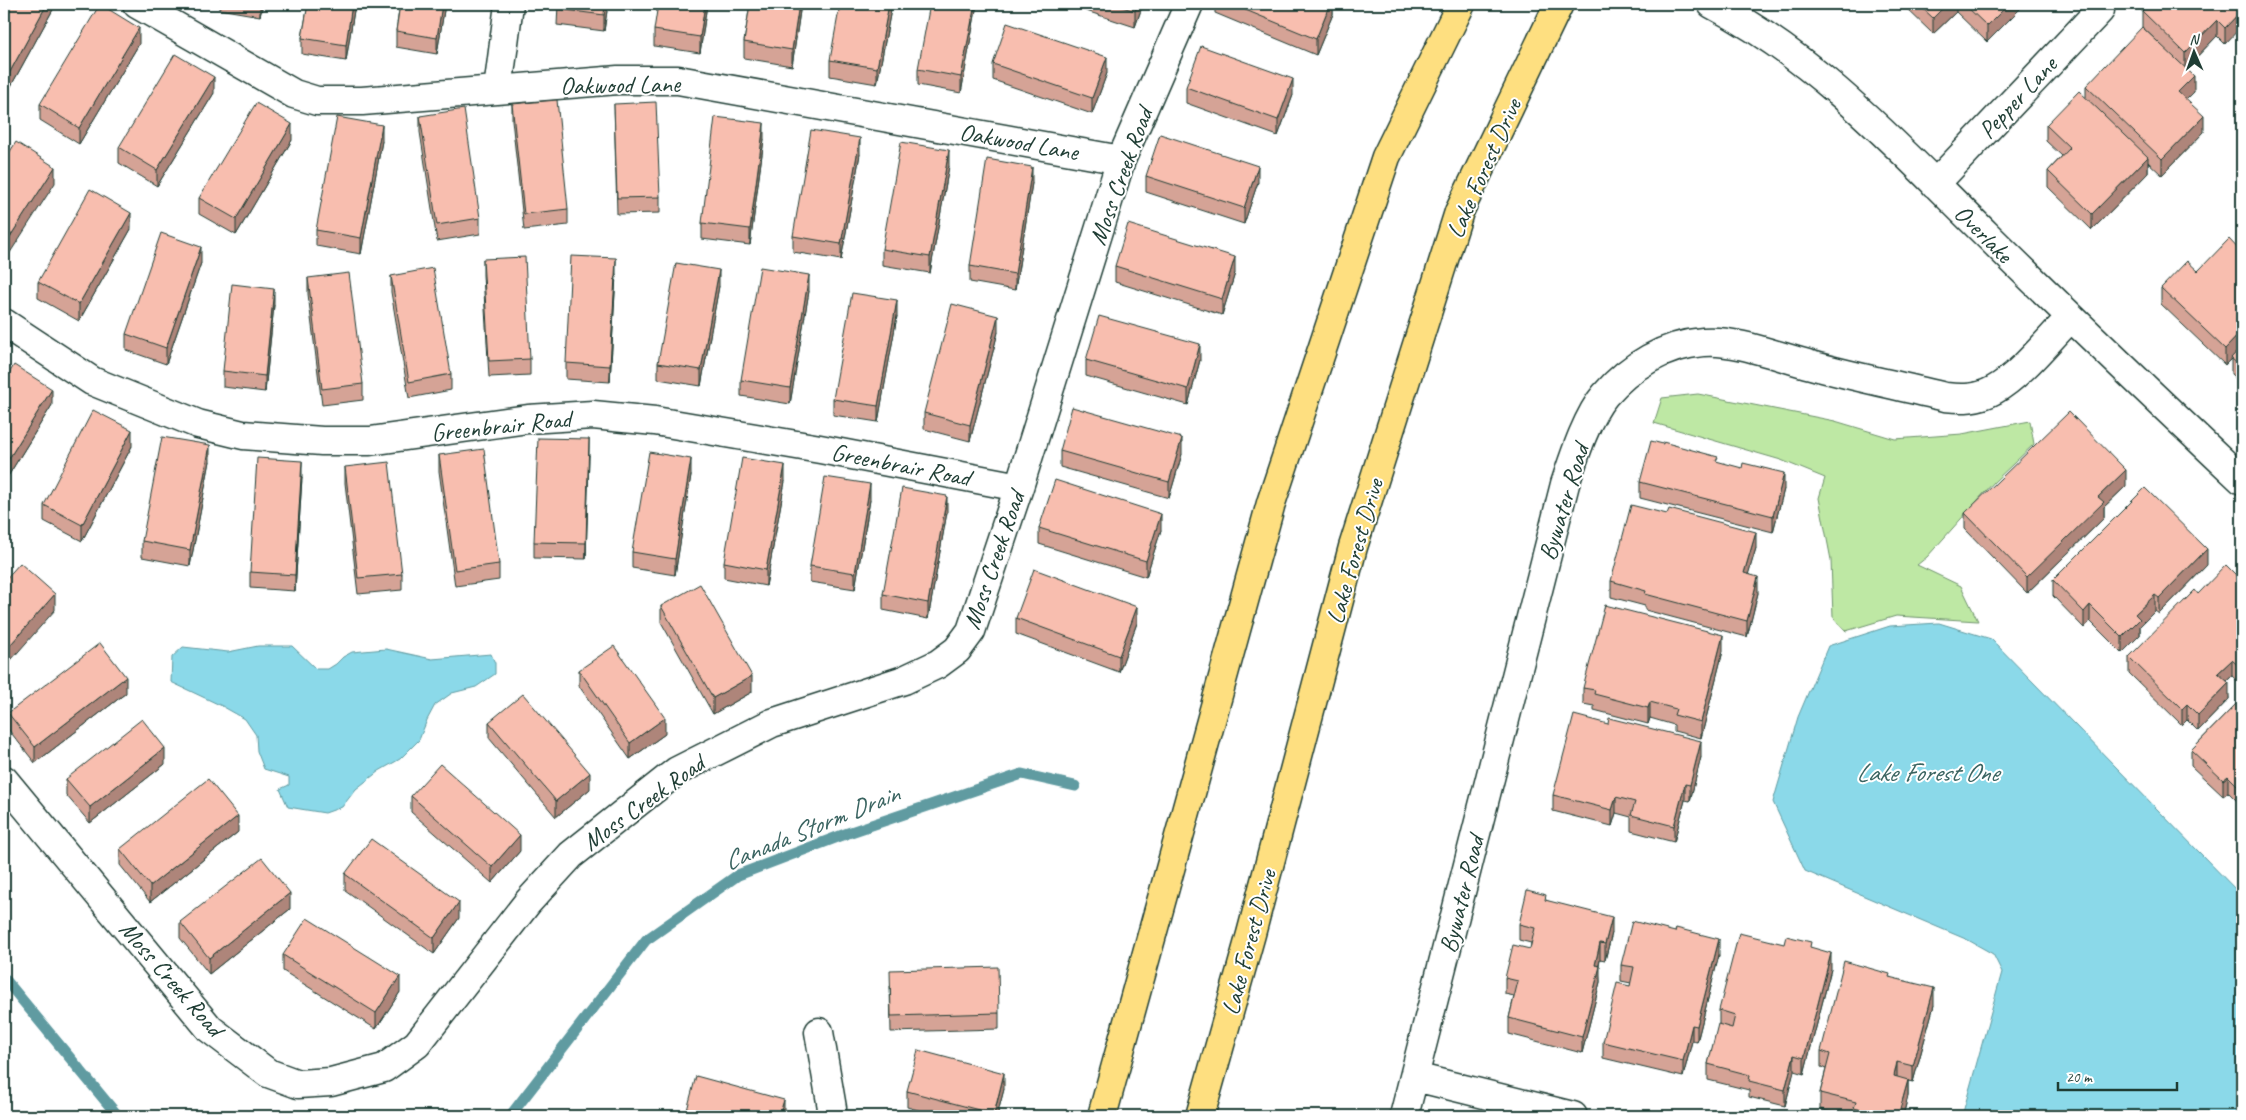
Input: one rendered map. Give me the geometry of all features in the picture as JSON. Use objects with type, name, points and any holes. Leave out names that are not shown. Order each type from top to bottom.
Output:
[{"type":"main road","points":[[1102,1116],[1271,503],[1386,157],[1461,4]]},
{"type":"main road","name":"Lake Forest Drive","points":[[1200,1116],[1251,934],[1353,547],[1459,212],[1559,4]]},
{"type":"street","name":"Oakwood Lane","points":[[137,4],[287,90],[317,101],[362,101],[618,80],[678,80],[1121,160]]},
{"type":"street","points":[[498,90],[508,4]]},
{"type":"street","name":"Moss Creek Road","points":[[4,780],[210,1028],[268,1073],[298,1084],[331,1082],[384,1068],[417,1044],[528,902],[571,855],[678,771],[772,723],[904,680],[938,664],[957,650],[971,631],[1019,487],[1121,160],[1189,4]]},
{"type":"street","name":"Overlake","points":[[1712,4],[1739,18],[1798,57],[1840,91],[2070,317],[2242,480]]},
{"type":"street","name":"Pepper Lane","points":[[1935,184],[2100,10]]},
{"type":"street","name":"Bywater Road","points":[[1404,1116],[1564,484],[1576,448],[1604,396],[1647,358],[1674,348],[1704,342],[1733,344],[1944,397],[1963,399],[1994,390],[2014,375],[2070,317]]},
{"type":"street","name":"Greenbrair Road","points":[[4,324],[92,381],[198,424],[242,435],[322,441],[370,441],[528,419],[593,415],[655,421],[762,439],[1019,487]]},
{"type":"street","points":[[819,1032],[832,1108],[830,1116]]},
{"type":"street","points":[[1415,1077],[1573,1116]]},
{"type":"green space","points":[[1698,394],[1835,421],[1895,439],[1962,434],[2030,421],[2034,444],[1994,482],[1927,557],[1917,565],[1961,586],[1978,621],[1896,616],[1846,631],[1833,617],[1831,560],[1819,498],[1825,478],[1781,460],[1654,423],[1662,398]]},
{"type":"water","name":"Lake Forest One","points":[[1939,623],[1991,639],[2242,896],[2242,1116],[1962,1116],[2002,972],[1993,954],[1968,940],[1805,871],[1773,802],[1798,717],[1828,646],[1890,626]]},
{"type":"water","points":[[258,646],[292,646],[316,669],[328,669],[352,652],[386,649],[432,659],[491,654],[495,663],[495,674],[476,687],[452,693],[435,705],[419,740],[400,759],[379,771],[356,789],[342,807],[325,813],[288,807],[280,789],[289,785],[289,777],[264,769],[257,751],[256,735],[245,719],[171,682],[172,657],[183,647],[228,652]]},
{"type":"building","points":[[4,4],[47,4],[6,79],[4,78]]},
{"type":"building","points":[[100,4],[139,28],[79,128],[40,104]]},
{"type":"building","points":[[308,4],[352,4],[346,45],[302,38]]},
{"type":"building","points":[[400,4],[442,4],[437,38],[396,31]]},
{"type":"building","points":[[558,4],[605,4],[604,15],[557,9]]},
{"type":"building","points":[[658,4],[705,4],[700,37],[654,30]]},
{"type":"building","points":[[750,4],[799,4],[792,50],[744,42]]},
{"type":"building","points":[[840,4],[889,4],[877,68],[830,60]]},
{"type":"building","points":[[930,4],[975,4],[961,77],[918,69]]},
{"type":"building","points":[[1113,4],[1138,4],[1135,11]]},
{"type":"building","points":[[1231,4],[1330,4],[1316,39]]},
{"type":"building","points":[[1918,4],[1947,4],[1933,18]]},
{"type":"building","points":[[1964,4],[2009,4],[1987,26]]},
{"type":"building","points":[[2149,4],[2242,4],[2242,10],[2225,28],[2217,20],[2185,53],[2142,11]]},
{"type":"building","points":[[1007,23],[1107,57],[1092,98],[993,64]]},
{"type":"building","points":[[2142,27],[2194,76],[2178,92],[2204,116],[2162,159],[2086,86]]},
{"type":"building","points":[[1201,46],[1293,79],[1278,120],[1186,87]]},
{"type":"building","points":[[175,54],[214,77],[157,170],[119,147]]},
{"type":"building","points":[[2079,91],[2148,157],[2092,214],[2048,171],[2070,148],[2046,125]]},
{"type":"building","points":[[557,100],[568,209],[524,214],[512,104]]},
{"type":"building","points":[[656,102],[660,197],[617,198],[614,104]]},
{"type":"building","points":[[256,103],[292,124],[236,219],[199,198]]},
{"type":"building","points":[[464,109],[480,218],[437,225],[420,116]]},
{"type":"building","points":[[337,117],[382,125],[361,238],[316,230]]},
{"type":"building","points":[[715,117],[764,123],[750,229],[702,223]]},
{"type":"building","points":[[811,130],[860,138],[841,244],[793,236]]},
{"type":"building","points":[[1160,134],[1258,166],[1244,208],[1146,176]]},
{"type":"building","points":[[16,142],[55,167],[4,246],[4,161]]},
{"type":"building","points":[[901,142],[949,150],[930,257],[882,249]]},
{"type":"building","points":[[987,159],[1032,167],[1015,274],[970,266]]},
{"type":"building","points":[[90,189],[131,213],[79,304],[38,282]]},
{"type":"building","points":[[1128,224],[1235,257],[1222,299],[1115,266]]},
{"type":"building","points":[[161,233],[201,247],[166,348],[126,334]]},
{"type":"building","points":[[2229,239],[2242,253],[2242,331],[2225,349],[2161,288],[2187,261],[2198,271]]},
{"type":"building","points":[[571,256],[616,258],[610,366],[566,363]]},
{"type":"building","points":[[525,257],[530,359],[489,361],[483,259]]},
{"type":"building","points":[[676,263],[719,270],[701,370],[658,363]]},
{"type":"building","points":[[760,267],[809,275],[790,388],[741,380]]},
{"type":"building","points":[[433,268],[451,374],[409,382],[391,276]]},
{"type":"building","points":[[349,273],[363,384],[322,389],[308,278]]},
{"type":"building","points":[[232,284],[274,289],[265,376],[223,371]]},
{"type":"building","points":[[852,293],[897,300],[878,406],[833,399]]},
{"type":"building","points":[[952,304],[998,316],[970,425],[924,413]]},
{"type":"building","points":[[1099,316],[1200,344],[1188,389],[1086,360]]},
{"type":"building","points":[[2242,346],[2242,368],[2231,358]]},
{"type":"building","points":[[14,365],[52,389],[5,465],[4,382]]},
{"type":"building","points":[[1072,407],[1182,438],[1169,482],[1060,451]]},
{"type":"building","points":[[93,410],[132,430],[82,525],[44,505]]},
{"type":"building","points":[[2069,412],[2126,470],[2098,497],[2104,502],[2027,577],[1965,513]]},
{"type":"building","points":[[162,437],[210,445],[190,550],[142,541]]},
{"type":"building","points":[[538,438],[589,439],[586,543],[534,542]]},
{"type":"building","points":[[1651,441],[1663,444],[1663,442],[1718,457],[1716,461],[1742,468],[1743,463],[1784,473],[1773,516],[1640,482]]},
{"type":"building","points":[[484,449],[499,564],[455,570],[439,455]]},
{"type":"building","points":[[649,452],[691,459],[675,559],[632,552]]},
{"type":"building","points":[[257,458],[302,461],[295,575],[250,572]]},
{"type":"building","points":[[742,458],[785,465],[766,570],[724,562]]},
{"type":"building","points":[[389,462],[402,574],[358,578],[345,467]]},
{"type":"building","points":[[825,477],[870,484],[855,573],[810,566]]},
{"type":"building","points":[[1055,480],[1161,514],[1146,561],[1039,528]]},
{"type":"building","points":[[902,488],[947,496],[928,603],[883,594]]},
{"type":"building","points":[[2145,488],[2207,549],[2159,598],[2155,595],[2135,614],[2140,619],[2122,637],[2090,605],[2084,612],[2053,580]]},
{"type":"building","points":[[1631,505],[1667,514],[1669,509],[1756,532],[1744,573],[1758,577],[1747,621],[1645,594],[1646,591],[1611,581]]},
{"type":"building","points":[[20,563],[55,594],[4,652],[4,581]]},
{"type":"building","points":[[2226,565],[2242,581],[2242,669],[2232,660],[2218,673],[2229,683],[2198,715],[2187,704],[2182,709],[2129,657],[2195,590],[2198,594]]},
{"type":"building","points":[[1034,569],[1137,607],[1119,656],[1016,618]]},
{"type":"building","points":[[700,584],[752,676],[713,698],[661,606]]},
{"type":"building","points":[[1605,605],[1723,635],[1701,722],[1674,715],[1676,709],[1650,702],[1648,708],[1594,694],[1595,690],[1583,688]]},
{"type":"building","points":[[100,643],[126,677],[35,747],[8,713]]},
{"type":"building","points":[[614,646],[665,718],[630,743],[579,670]]},
{"type":"building","points":[[523,694],[590,773],[556,801],[489,722]]},
{"type":"building","points":[[2242,698],[2242,790],[2228,776],[2223,780],[2191,750]]},
{"type":"building","points":[[1574,715],[1608,724],[1609,718],[1701,741],[1690,785],[1685,784],[1674,826],[1631,815],[1635,802],[1616,797],[1612,810],[1553,795]]},
{"type":"building","points":[[142,719],[165,748],[90,807],[66,779]]},
{"type":"building","points":[[440,764],[520,835],[492,867],[411,796]]},
{"type":"building","points":[[208,779],[238,816],[150,886],[120,849]]},
{"type":"building","points":[[371,839],[459,902],[434,938],[345,874]]},
{"type":"building","points":[[262,858],[290,893],[209,958],[180,922]]},
{"type":"building","points":[[1527,890],[1546,895],[1545,900],[1612,917],[1605,944],[1600,943],[1595,965],[1600,966],[1582,1037],[1509,1018],[1518,981],[1505,978],[1513,945],[1530,949],[1535,928],[1519,924]]},
{"type":"building","points":[[307,918],[400,976],[376,1013],[283,955]]},
{"type":"building","points":[[1632,921],[1675,932],[1676,928],[1719,939],[1697,1026],[1692,1025],[1683,1061],[1603,1042],[1617,983],[1630,986],[1634,967],[1621,965]]},
{"type":"building","points":[[1739,933],[1784,944],[1786,936],[1811,942],[1810,947],[1831,953],[1804,1058],[1794,1055],[1785,1090],[1749,1081],[1750,1075],[1708,1064],[1718,1024],[1732,1028],[1735,1015],[1719,1010]]},
{"type":"building","points":[[1844,961],[1890,974],[1889,977],[1934,988],[1913,1066],[1897,1062],[1894,1076],[1908,1080],[1898,1116],[1886,1116],[1854,1108],[1856,1102],[1820,1093],[1830,1054],[1821,1051]]},
{"type":"building","points":[[998,967],[999,1013],[891,1016],[890,970]]},
{"type":"building","points":[[918,1050],[1004,1073],[994,1114],[907,1091]]},
{"type":"building","points":[[696,1076],[784,1100],[779,1116],[695,1116],[686,1114]]},
{"type":"waterway","name":"Canada Storm Drain","points":[[510,1116],[646,940],[738,875],[848,833],[1022,774],[1075,786]]},
{"type":"waterway","name":"Canada Storm Drain","points":[[4,978],[118,1116]]}]
